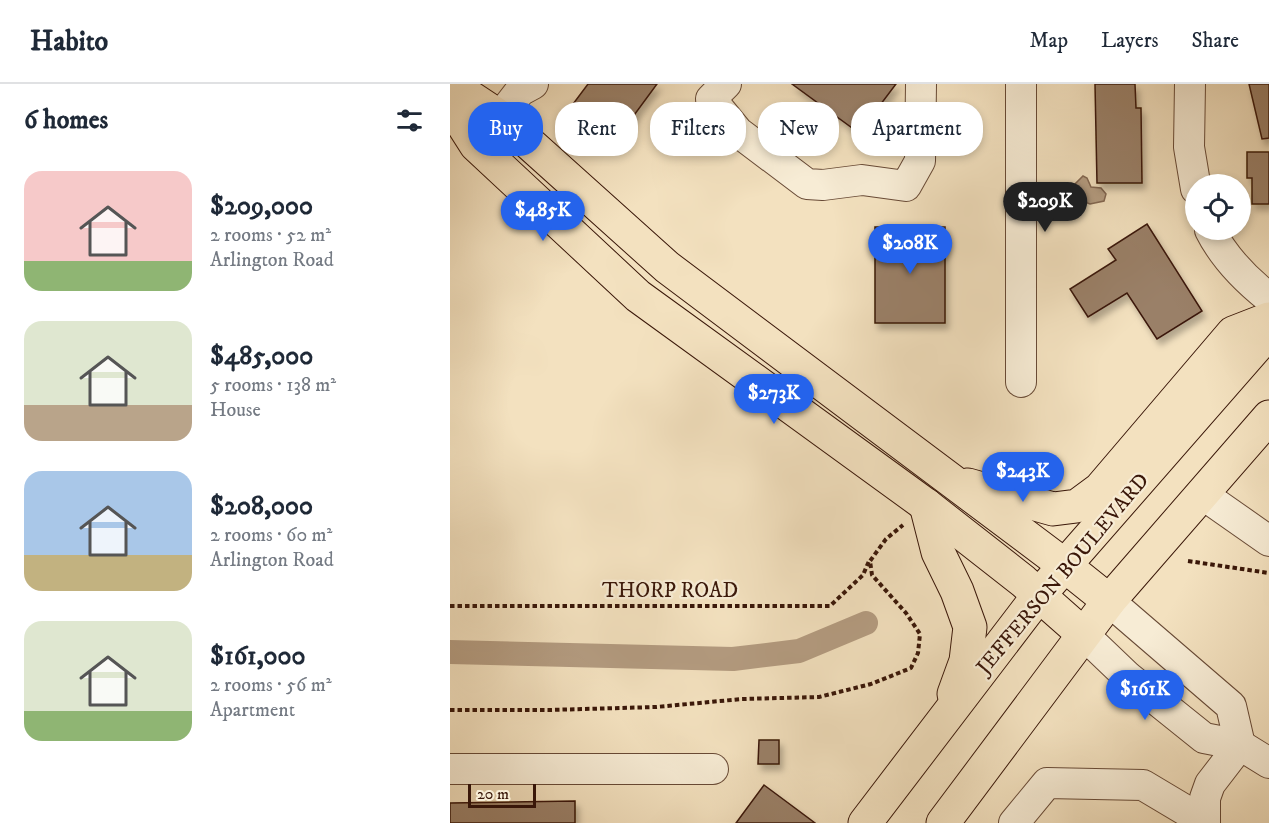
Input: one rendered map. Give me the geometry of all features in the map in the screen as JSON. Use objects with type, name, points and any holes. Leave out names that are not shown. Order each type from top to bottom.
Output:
[{"type":"main road","points":[[450,84],[477,102]]},
{"type":"main road","points":[[450,104],[476,145],[638,296],[926,505],[1039,595],[1083,634]]},
{"type":"main road","points":[[543,156],[667,267],[1064,565],[1109,602]]},
{"type":"main road","points":[[953,482],[1053,509],[1077,506],[1100,489],[1233,333],[1269,319]]},
{"type":"main road","name":"JEFFERSON BOULEVARD","points":[[865,823],[1039,595],[1269,332]]},
{"type":"main road","points":[[943,823],[1083,634],[1269,417]]},
{"type":"main road","points":[[926,505],[938,552],[957,591],[970,627],[966,661],[945,718]]},
{"type":"street","points":[[726,84],[711,99],[738,132],[807,184],[823,185],[862,180],[906,186],[920,161],[921,84]]},
{"type":"street","points":[[1021,84],[1021,382]]},
{"type":"street","points":[[1190,84],[1189,147],[1194,174]]},
{"type":"street","points":[[512,102],[524,86]]},
{"type":"street","points":[[1216,240],[1231,263],[1251,284],[1269,298]]},
{"type":"street","points":[[1202,494],[1269,541]]},
{"type":"street","points":[[1109,602],[1231,706],[1240,745]]},
{"type":"street","points":[[1083,634],[1128,677],[1204,738],[1240,745],[1269,763]]},
{"type":"street","points":[[1205,823],[1205,798],[1210,784],[1240,745]]},
{"type":"street","points":[[450,769],[713,769]]},
{"type":"street","points":[[1014,823],[1047,783],[1143,785],[1205,823]]},
{"type":"path","name":"THORP ROAD","points":[[450,606],[830,606],[863,575],[886,539],[926,505]]},
{"type":"path","points":[[450,710],[656,707],[742,699],[819,697],[871,684],[911,668],[918,653],[920,634],[906,613],[872,575],[870,561]]},
{"type":"path","points":[[1188,561],[1269,573]]},
{"type":"shaded area","points":[[1083,176],[1087,178],[1091,187],[1101,188],[1106,194],[1104,201],[1090,204],[1082,201],[1075,184]]},
{"type":"building","points":[[588,84],[657,84],[638,110],[638,102],[574,102]]},
{"type":"building","points":[[792,84],[896,84],[882,102],[851,102],[851,127],[839,118],[839,102],[817,102]]},
{"type":"building","points":[[1095,84],[1135,84],[1136,108],[1141,108],[1142,183],[1097,183]]},
{"type":"building","points":[[1249,84],[1269,84],[1269,138],[1262,139]]},
{"type":"building","points":[[1247,152],[1269,152],[1269,204],[1252,204],[1252,178],[1251,174],[1247,174]]},
{"type":"building","points":[[1147,224],[1202,311],[1157,339],[1127,293],[1088,317],[1070,289],[1116,260],[1108,249]]},
{"type":"building","points":[[875,227],[945,227],[945,323],[875,323]]},
{"type":"building","points":[[759,740],[779,740],[779,764],[758,764]]},
{"type":"building","points":[[764,785],[815,823],[736,823]]},
{"type":"building","points":[[575,801],[575,823],[450,823],[450,803]]},
{"type":"waterway","points":[[450,652],[733,659],[799,651],[866,623]]}]
